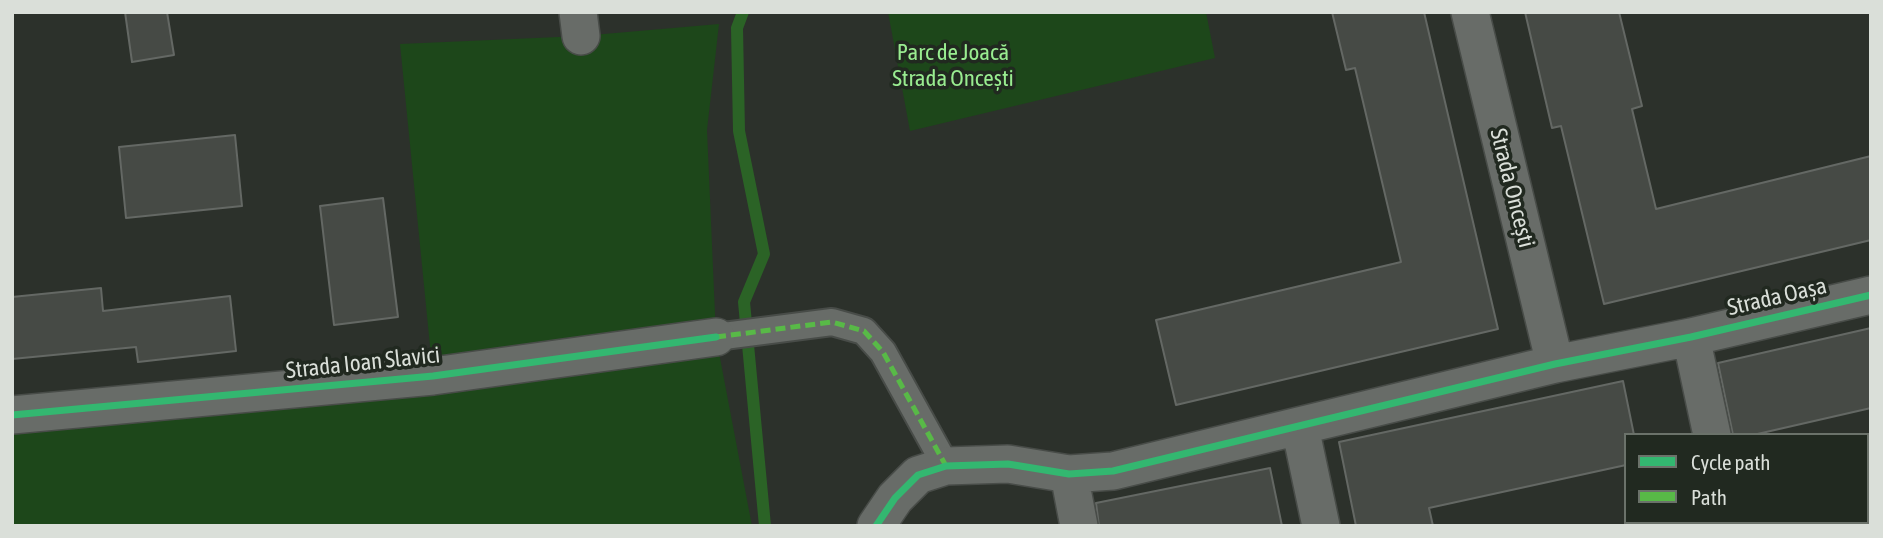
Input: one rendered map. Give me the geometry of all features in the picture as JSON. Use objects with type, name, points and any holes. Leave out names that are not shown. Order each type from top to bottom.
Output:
[{"type":"street","name":"Strada Oncești","points":[[1470,12],[1555,364]]},
{"type":"street","name":"Strada Oașa","points":[[946,466],[1008,464],[1069,474],[1112,471],[1555,364],[1691,337],[1871,295]]},
{"type":"street","points":[[716,337],[832,322],[864,331],[883,352],[946,466],[918,475],[895,498],[876,526]]},
{"type":"street","name":"Strada Ioan Slavici","points":[[12,415],[433,376],[716,337]]},
{"type":"street","points":[[1691,337],[1712,433]]},
{"type":"street","points":[[1300,427],[1321,526]]},
{"type":"street","points":[[1069,474],[1079,526]]},
{"type":"green space","name":"Parc de Joacă Strada Oncești","points":[[888,12],[1206,12],[1215,58],[910,131]]},
{"type":"green space","points":[[719,24],[707,130],[716,337],[752,526],[12,526],[12,415],[433,376],[400,44],[581,36]]},
{"type":"building","points":[[125,12],[167,12],[174,55],[132,62]]},
{"type":"building","points":[[1332,12],[1424,12],[1498,329],[1176,405],[1156,320],[1401,262],[1355,68],[1346,70]]},
{"type":"building","points":[[1525,12],[1619,12],[1642,106],[1632,109],[1656,209],[1871,156],[1871,240],[1604,304],[1561,126],[1552,128]]},
{"type":"building","points":[[235,135],[242,206],[126,218],[119,147]]},
{"type":"building","points":[[383,198],[398,317],[334,325],[320,206]]},
{"type":"building","points":[[101,288],[103,311],[230,296],[236,351],[138,362],[136,347],[12,359],[12,297]]},
{"type":"building","points":[[1871,328],[1871,408],[1762,433],[1733,433],[1718,363]]},
{"type":"building","points":[[1623,381],[1634,433],[1624,433],[1624,465],[1429,508],[1433,526],[1356,526],[1339,442]]},
{"type":"building","points":[[1270,468],[1282,526],[1099,526],[1096,503]]},
{"type":"waterway","points":[[743,12],[737,28],[739,131],[764,254],[744,302],[765,526]]},
{"type":"marked path","points":[[716,337],[832,322],[864,331],[883,352],[946,466]]},
{"type":"cycle path","points":[[876,526],[895,498],[918,475],[946,466],[1008,464],[1069,474],[1113,471],[1555,364],[1691,337],[1871,295]]},
{"type":"cycle path","points":[[12,415],[433,376],[716,337]]}]
